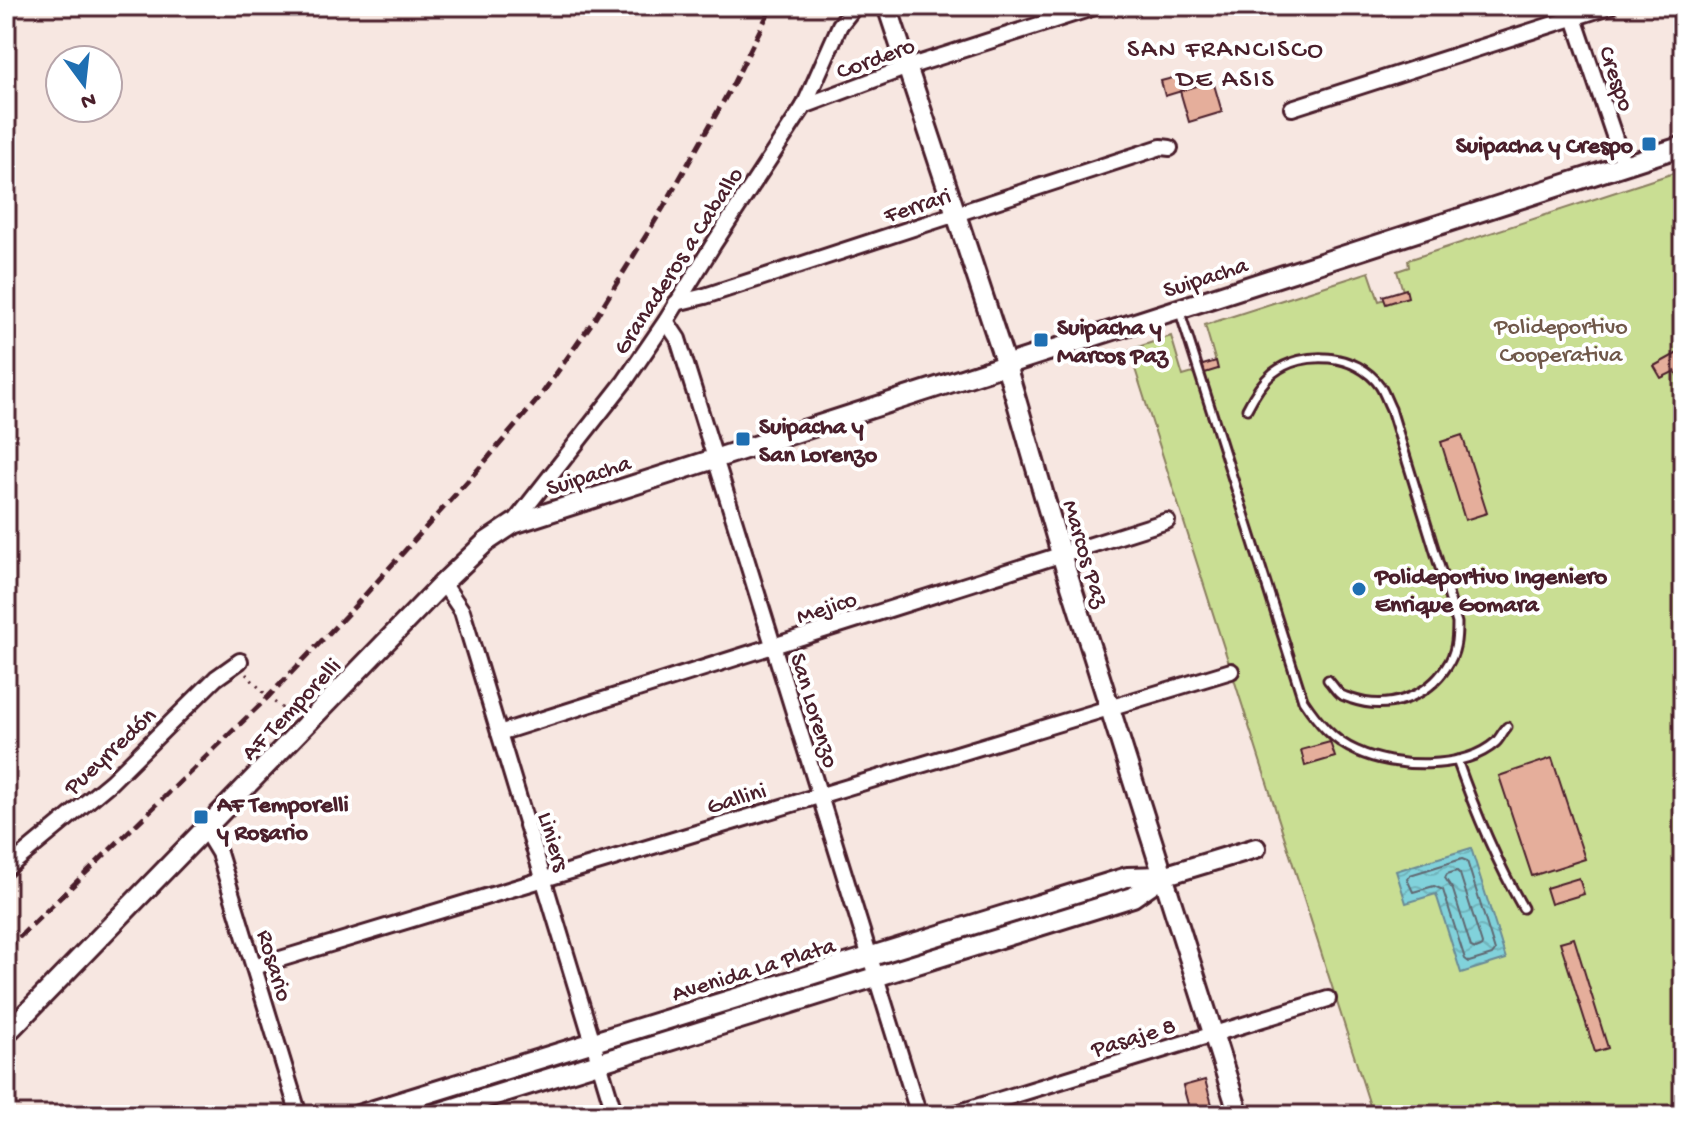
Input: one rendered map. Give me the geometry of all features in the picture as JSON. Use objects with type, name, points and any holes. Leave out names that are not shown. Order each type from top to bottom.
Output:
[{"type":"street","name":"Granaderos a Caballo","points":[[513,524],[625,381],[666,321],[804,106],[840,25],[855,6]]},
{"type":"street","name":"Marcos Paz","points":[[887,6],[1006,365],[1061,554],[1239,1115]]},
{"type":"street","name":"Cordero","points":[[804,106],[908,67],[1098,6]]},
{"type":"street","points":[[1292,108],[1572,12],[1610,6]]},
{"type":"street","name":"Crespo","points":[[1572,12],[1624,165]]},
{"type":"street","name":"Suipacha","points":[[513,524],[1683,146]]},
{"type":"street","name":"Ferrari","points":[[676,303],[1161,147],[1170,148]]},
{"type":"street","name":"San Lorenzo","points":[[666,321],[678,339],[919,1115]]},
{"type":"street","name":"Mejico","points":[[499,733],[1167,521]]},
{"type":"street","name":"AF Temporelli","points":[[6,1034],[443,583],[486,542],[513,524]]},
{"type":"street","name":"Liniers","points":[[443,583],[462,611],[615,1115]]},
{"type":"street","name":"Pueyrredón","points":[[6,869],[111,782],[216,678],[240,661]]},
{"type":"street","name":"Gallini","points":[[254,967],[1231,671]]},
{"type":"street","name":"Rosario","points":[[205,830],[219,853],[299,1115]]},
{"type":"street","name":"Avenida La Plata","points":[[358,1115],[1127,877],[1163,876],[1256,848]]},
{"type":"street","points":[[6,856],[26,851]]},
{"type":"street","name":"Avenida La Plata","points":[[431,1115],[1133,897],[1163,876]]},
{"type":"street","name":"Pasaje 8","points":[[950,1115],[1328,999]]},
{"type":"lane","points":[[1179,309],[1303,700],[1314,718],[1329,733],[1356,751],[1384,760],[1412,764],[1457,760],[1475,754],[1495,742],[1507,727]]},
{"type":"lane","points":[[1247,409],[1258,388],[1274,372],[1295,361],[1318,357],[1341,360],[1362,369],[1379,385],[1391,409],[1457,623],[1456,644],[1449,664],[1437,680],[1419,693],[1392,704],[1364,703],[1341,695],[1328,680]]},
{"type":"lane","points":[[1457,760],[1499,866],[1523,908]]},
{"type":"path","points":[[240,661],[246,676],[305,727]]},
{"type":"green space","name":"Polideportivo Ingeniero Enrique Gomara","points":[[1683,170],[1683,1115],[1373,1115],[1129,350],[1171,336],[1183,376],[1217,366],[1205,325],[1369,272],[1379,301],[1404,294],[1397,271],[1409,267],[1408,260]]},
{"type":"water","points":[[1471,848],[1506,959],[1461,973],[1436,894],[1406,903],[1396,871]]},
{"type":"building","points":[[1184,75],[1188,89],[1165,96],[1161,81]]},
{"type":"building","points":[[1213,81],[1222,112],[1189,122],[1180,91]]},
{"type":"building","points":[[1406,289],[1408,297],[1386,304],[1383,296]]},
{"type":"building","points":[[1683,350],[1683,378],[1680,380],[1675,371],[1661,378],[1654,366]]},
{"type":"building","points":[[1216,361],[1218,369],[1195,376],[1193,368]]},
{"type":"building","points":[[1462,435],[1487,513],[1465,520],[1441,442]]},
{"type":"building","points":[[1330,742],[1335,757],[1305,766],[1301,750]]},
{"type":"building","points":[[1552,758],[1585,859],[1532,876],[1499,776]]},
{"type":"building","points":[[1579,878],[1584,894],[1551,904],[1546,888]]},
{"type":"building","points":[[1574,938],[1608,1048],[1595,1052],[1560,942]]},
{"type":"building","points":[[1205,1080],[1215,1115],[1191,1115],[1183,1086]]},
{"type":"railway","points":[[6,950],[268,697],[355,606],[539,398],[594,320],[663,208],[732,86],[772,6]]},
{"type":"place","name":"Suipacha y Crespo","points":[[1649,144]]},
{"type":"place","name":"Suipacha y Marcos Paz","points":[[1041,340]]},
{"type":"place","name":"Suipacha y San Lorenzo","points":[[743,439]]},
{"type":"place","name":"Polideportivo Ingeniero Enrique Gomara","points":[[1359,589]]},
{"type":"place","name":"AF Temporelli y Rosario","points":[[201,817]]},
{"type":"district","name":"SAN FRANCISCO DE ASIS","points":[[1226,62]]},
{"type":"park label","name":"Polideportivo Cooperativa","points":[[1561,339]]}]
